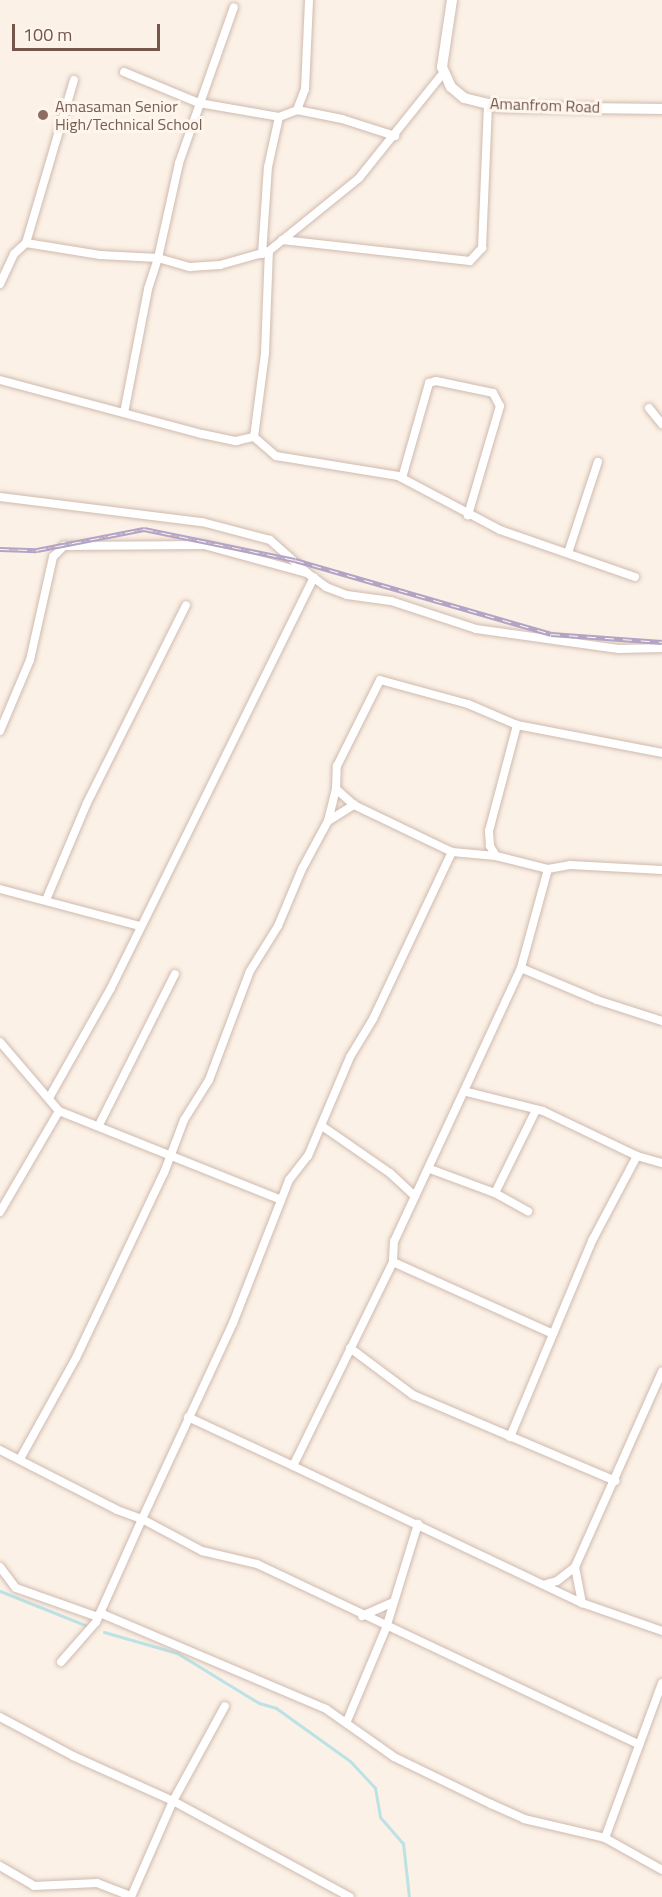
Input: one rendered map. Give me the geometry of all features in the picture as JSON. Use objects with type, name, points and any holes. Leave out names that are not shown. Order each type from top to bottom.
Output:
[{"type":"street","points":[[297,110],[305,89],[309,0]]},
{"type":"street","points":[[26,243],[100,255],[158,258],[190,267],[220,266],[265,252],[359,178],[443,74],[442,48],[452,0]]},
{"type":"street","points":[[124,413],[147,289],[158,258],[179,163],[234,7]]},
{"type":"street","points":[[124,72],[199,103],[279,117],[297,110],[342,119],[395,136]]},
{"type":"street","name":"Amanfrom Road","points":[[443,74],[457,93],[488,105],[662,109]]},
{"type":"street","points":[[0,284],[14,254],[26,243],[74,80]]},
{"type":"street","points":[[282,240],[470,261],[482,248],[488,105]]},
{"type":"street","points":[[0,380],[202,435],[248,441],[254,437],[265,353],[268,167],[279,117]]},
{"type":"street","points":[[402,478],[429,383],[493,393],[500,406],[468,514]]},
{"type":"street","points":[[649,408],[662,424]]},
{"type":"street","points":[[254,437],[276,456],[402,478],[468,514],[547,549],[568,553],[634,577]]},
{"type":"street","points":[[568,553],[598,462]]},
{"type":"street","points":[[0,497],[202,522],[270,540],[311,576]]},
{"type":"street","points":[[0,731],[30,660],[53,557],[64,546],[204,545],[311,576],[347,595],[391,601],[476,629],[619,649],[662,648]]},
{"type":"street","points":[[49,1098],[93,1024],[311,576]]},
{"type":"street","points":[[46,900],[87,803],[186,605]]},
{"type":"street","points":[[20,1459],[76,1358],[171,1155],[184,1120],[209,1080],[250,971],[278,926],[328,820],[336,789],[337,766],[380,680],[468,704],[517,724],[662,753]]},
{"type":"street","points":[[483,856],[490,846],[496,803],[517,724]]},
{"type":"street","points":[[336,789],[354,805],[452,852],[496,856],[548,868],[570,865],[662,870]]},
{"type":"street","points":[[328,820],[354,805]]},
{"type":"street","points":[[490,846],[496,856]]},
{"type":"street","points":[[61,1662],[99,1615],[258,1266],[289,1180],[308,1156],[350,1057],[373,1019],[452,852]]},
{"type":"street","points":[[292,1466],[393,1262],[394,1241],[467,1092],[521,968],[548,868]]},
{"type":"street","points":[[0,890],[140,926]]},
{"type":"street","points":[[521,968],[618,1008],[662,1021]]},
{"type":"street","points":[[99,1125],[175,974]]},
{"type":"street","points":[[0,1042],[49,1098],[58,1112],[99,1125],[281,1200]]},
{"type":"street","points":[[467,1092],[536,1110],[638,1156],[662,1163]]},
{"type":"street","points":[[495,1193],[536,1110]]},
{"type":"street","points":[[0,1212],[58,1112]]},
{"type":"street","points":[[322,1126],[390,1173],[415,1196]]},
{"type":"street","points":[[510,1437],[593,1239],[638,1156]]},
{"type":"street","points":[[430,1169],[495,1193],[528,1211]]},
{"type":"street","points":[[393,1262],[553,1335]]},
{"type":"street","points":[[350,1348],[413,1395],[616,1481]]},
{"type":"street","points":[[546,1584],[557,1581],[575,1567],[616,1481],[662,1372]]},
{"type":"street","points":[[188,1417],[546,1584],[582,1603],[662,1631]]},
{"type":"street","points":[[0,1450],[88,1496],[142,1519],[201,1551],[257,1564],[386,1628],[517,1685],[637,1744]]},
{"type":"street","points":[[348,1722],[386,1628],[391,1603],[418,1524]]},
{"type":"street","points":[[0,1567],[15,1588],[99,1615],[348,1722],[394,1757],[491,1804],[534,1821],[605,1838],[662,1870]]},
{"type":"street","points":[[575,1567],[582,1603]]},
{"type":"street","points":[[362,1616],[391,1603]]},
{"type":"street","points":[[605,1838],[637,1744],[662,1683]]},
{"type":"street","points":[[0,1866],[33,1886],[97,1883],[131,1896],[173,1801],[225,1706]]},
{"type":"street","points":[[0,1716],[73,1756],[173,1801],[350,1897]]},
{"type":"waterway","points":[[0,1591],[90,1627]]},
{"type":"waterway","points":[[104,1632],[177,1653],[259,1703],[276,1708],[350,1761],[375,1788],[380,1817],[403,1843],[409,1897]]},
{"type":"railway","points":[[0,549],[37,550],[144,529],[295,560],[551,634],[662,642]]},
{"type":"place","name":"Amasaman Senior High/Technical School","points":[[43,115]]}]
